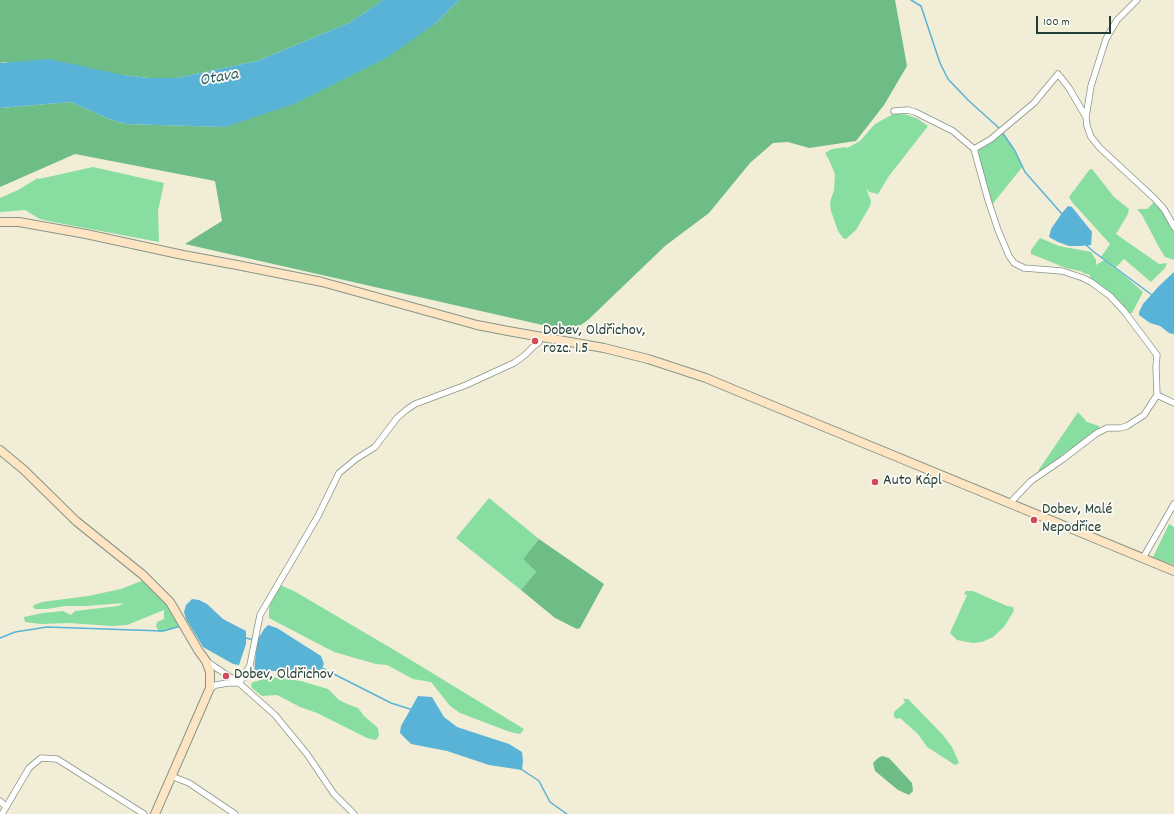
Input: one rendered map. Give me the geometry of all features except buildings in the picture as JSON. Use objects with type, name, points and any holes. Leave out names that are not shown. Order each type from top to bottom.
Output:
[{"type":"main road","points":[[0,222],[19,222],[86,234],[160,251],[237,264],[322,282],[477,325],[604,348],[648,359],[706,378],[1010,502],[1174,571]]},
{"type":"main road","points":[[0,450],[24,470],[76,521],[148,580],[170,602],[184,629],[206,661],[210,672],[210,688],[201,712],[155,814]]},
{"type":"street","points":[[1086,117],[1091,86],[1106,39],[1117,20],[1137,0]]},
{"type":"street","points":[[974,149],[991,139],[1027,109],[1058,74],[1069,88],[1086,117],[1089,132],[1094,141],[1109,158],[1159,204],[1169,216],[1174,227]]},
{"type":"street","points":[[894,111],[908,110],[915,112],[953,130],[974,149],[998,230],[1012,260],[1017,265],[1024,268],[1062,271],[1091,282],[1110,296],[1124,310],[1158,355],[1156,367],[1157,395],[1144,415],[1127,426],[1120,428],[1107,428],[1097,433],[1031,481],[1010,502]]},
{"type":"street","points":[[239,683],[250,665],[260,615],[318,516],[339,473],[375,446],[397,418],[406,410],[415,404],[466,385],[514,363],[525,355],[538,342],[540,337]]},
{"type":"street","points":[[1157,395],[1174,403]]},
{"type":"street","points":[[1143,558],[1174,504]]},
{"type":"street","points":[[206,661],[239,683],[275,715],[307,754],[334,794],[354,814]]},
{"type":"street","points":[[210,688],[228,682],[239,683]]},
{"type":"street","points":[[2,814],[29,768],[42,758],[57,759],[144,814]]},
{"type":"street","points":[[171,776],[189,783],[235,814]]},
{"type":"street","points":[[0,801],[6,807]]},
{"type":"green space","points":[[0,0],[383,0],[349,23],[257,61],[177,78],[149,78],[5,62],[0,63]]},
{"type":"green space","points":[[459,0],[895,0],[907,66],[884,105],[856,141],[809,148],[788,142],[773,143],[750,163],[709,213],[665,246],[589,319],[578,326],[547,326],[185,244],[222,221],[215,181],[75,154],[0,187],[0,108],[71,102],[109,119],[126,124],[225,127],[436,23]]},
{"type":"green space","points":[[895,113],[908,115],[918,119],[928,126],[889,176],[878,194],[869,192],[866,188],[871,201],[870,206],[856,230],[846,239],[843,238],[838,231],[831,211],[830,202],[834,190],[835,174],[825,153],[832,149],[847,148],[860,141],[875,124]]},
{"type":"green space","points":[[1002,131],[1023,166],[991,206],[977,149]]},
{"type":"green space","points":[[93,167],[164,183],[158,211],[159,242],[48,221],[40,219],[25,210],[0,212],[0,198],[18,190],[38,178]]},
{"type":"green space","points":[[1090,169],[1092,169],[1114,197],[1129,209],[1128,214],[1116,234],[1159,264],[1167,263],[1165,268],[1151,282],[1124,259],[1116,267],[1101,257],[1110,244],[1069,197]]},
{"type":"green space","points":[[1154,202],[1170,222],[1174,233],[1174,260],[1165,257],[1142,215],[1137,209],[1147,209]]},
{"type":"green space","points":[[1040,238],[1059,246],[1091,252],[1096,260],[1096,265],[1104,260],[1126,277],[1143,292],[1132,313],[1129,313],[1112,295],[1093,282],[1089,274],[1066,268],[1031,254],[1031,250]]},
{"type":"green space","points":[[1078,412],[1087,422],[1099,426],[1099,428],[1089,437],[1040,472],[1038,471]]},
{"type":"green space","points":[[489,498],[539,539],[523,559],[536,572],[521,590],[456,538]]},
{"type":"green space","points":[[1169,524],[1174,527],[1174,565],[1153,557]]},
{"type":"green space","points":[[539,539],[604,584],[580,628],[577,629],[555,618],[521,590],[536,572],[523,559]]},
{"type":"green space","points":[[144,580],[167,605],[180,626],[159,632],[156,626],[157,622],[164,619],[164,610],[127,625],[111,626],[70,623],[41,624],[25,622],[24,617],[43,613],[63,611],[71,615],[75,611],[118,606],[124,603],[65,606],[47,609],[35,609],[33,607],[34,605],[42,602],[88,596],[121,589]]},
{"type":"green space","points":[[280,585],[294,591],[401,654],[524,729],[520,734],[510,732],[460,713],[450,706],[431,682],[413,679],[387,665],[376,664],[334,652],[269,618],[270,601]]},
{"type":"green space","points":[[966,591],[973,591],[1007,606],[1013,607],[1014,611],[1004,627],[993,637],[982,642],[973,643],[957,640],[950,633],[967,595],[964,594]]},
{"type":"green space","points":[[272,677],[301,681],[328,689],[339,700],[358,708],[364,716],[378,728],[379,736],[376,740],[367,738],[277,695],[262,696],[252,688],[251,684],[253,682]]},
{"type":"green space","points":[[903,699],[908,699],[943,735],[952,747],[959,763],[955,765],[927,747],[918,734],[900,718],[896,719],[894,712],[905,702]]},
{"type":"green space","points":[[882,756],[889,758],[912,783],[913,791],[909,795],[898,790],[875,771],[873,763]]},
{"type":"water","name":"Otava","points":[[383,0],[459,0],[436,23],[388,57],[294,104],[225,127],[126,124],[109,119],[71,102],[0,108],[0,63],[49,59],[123,75],[149,78],[177,78],[257,61],[349,23]]},
{"type":"water","points":[[1068,206],[1072,207],[1092,232],[1091,245],[1069,246],[1049,237],[1051,229]]},
{"type":"water","points":[[1174,272],[1173,334],[1169,333],[1160,326],[1150,323],[1139,315],[1139,312],[1143,304]]},
{"type":"water","points":[[192,599],[199,600],[207,604],[223,619],[246,631],[246,644],[239,665],[233,664],[203,647],[186,619],[184,612],[186,605]]},
{"type":"water","points":[[268,625],[277,628],[321,656],[324,664],[322,668],[316,674],[288,671],[254,673],[257,641]]},
{"type":"water","points":[[418,696],[432,697],[444,717],[457,727],[509,744],[522,752],[522,770],[489,765],[447,751],[411,744],[400,733],[401,726]]},
{"type":"waterway","points":[[911,0],[921,6],[940,63],[948,79],[968,100],[1000,129]]},
{"type":"waterway","points":[[1002,132],[1015,151],[1025,172],[1062,214]]},
{"type":"waterway","points":[[1085,244],[1152,295]]},
{"type":"waterway","points":[[0,638],[15,632],[47,627],[163,631],[181,626]]},
{"type":"waterway","points":[[246,638],[254,640]]},
{"type":"waterway","points":[[320,667],[391,703],[410,709]]},
{"type":"waterway","points":[[521,769],[539,781],[550,802],[567,814]]},
{"type":"place","name":"Dobev, Oldřichov, rozc. 1.5","points":[[535,341]]},
{"type":"place","name":"Auto Kápl","points":[[875,482]]},
{"type":"place","name":"Dobev, Malé Nepodřice","points":[[1034,520]]},
{"type":"place","name":"Dobev, Oldřichov","points":[[226,676]]}]
